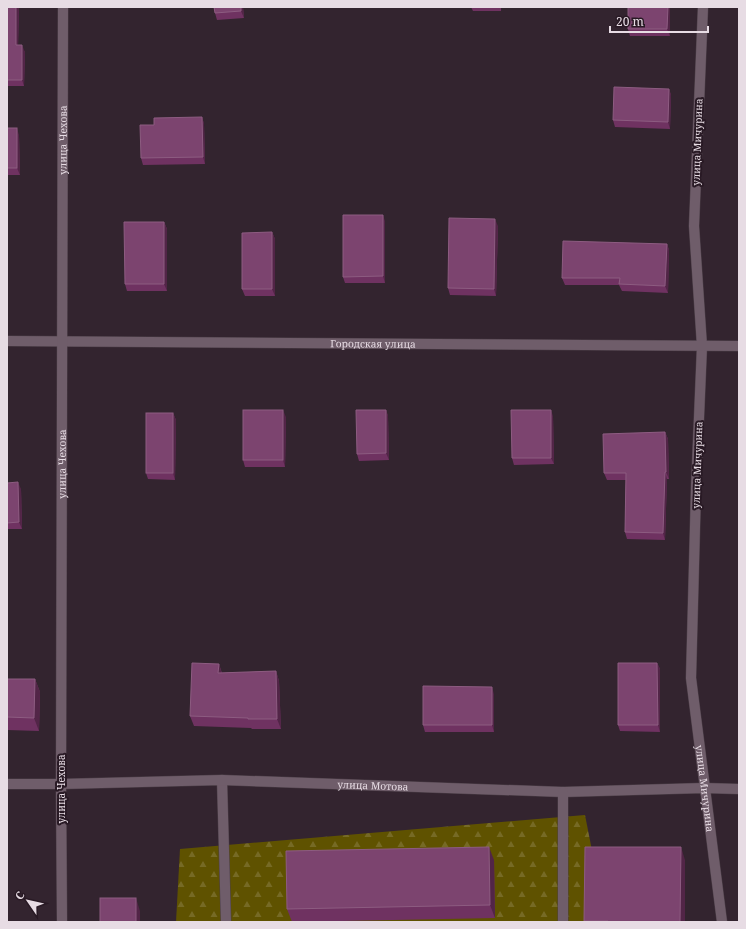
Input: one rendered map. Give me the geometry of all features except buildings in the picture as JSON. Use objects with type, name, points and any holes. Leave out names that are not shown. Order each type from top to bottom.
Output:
[{"type":"street","name":"улица Чехова","points":[[62,922],[63,7]]},
{"type":"street","name":"улица Мичурина","points":[[703,7],[694,226],[702,346],[696,489],[691,678],[722,922]]},
{"type":"street","name":"Городская улица","points":[[7,341],[739,346]]},
{"type":"street","name":"улица Мотова","points":[[7,784],[222,780],[563,792],[704,788],[739,789]]},
{"type":"street","points":[[222,780],[226,922]]},
{"type":"street","points":[[563,792],[563,922]]},
{"type":"green space","points":[[585,815],[606,922],[176,922],[180,849]]}]
